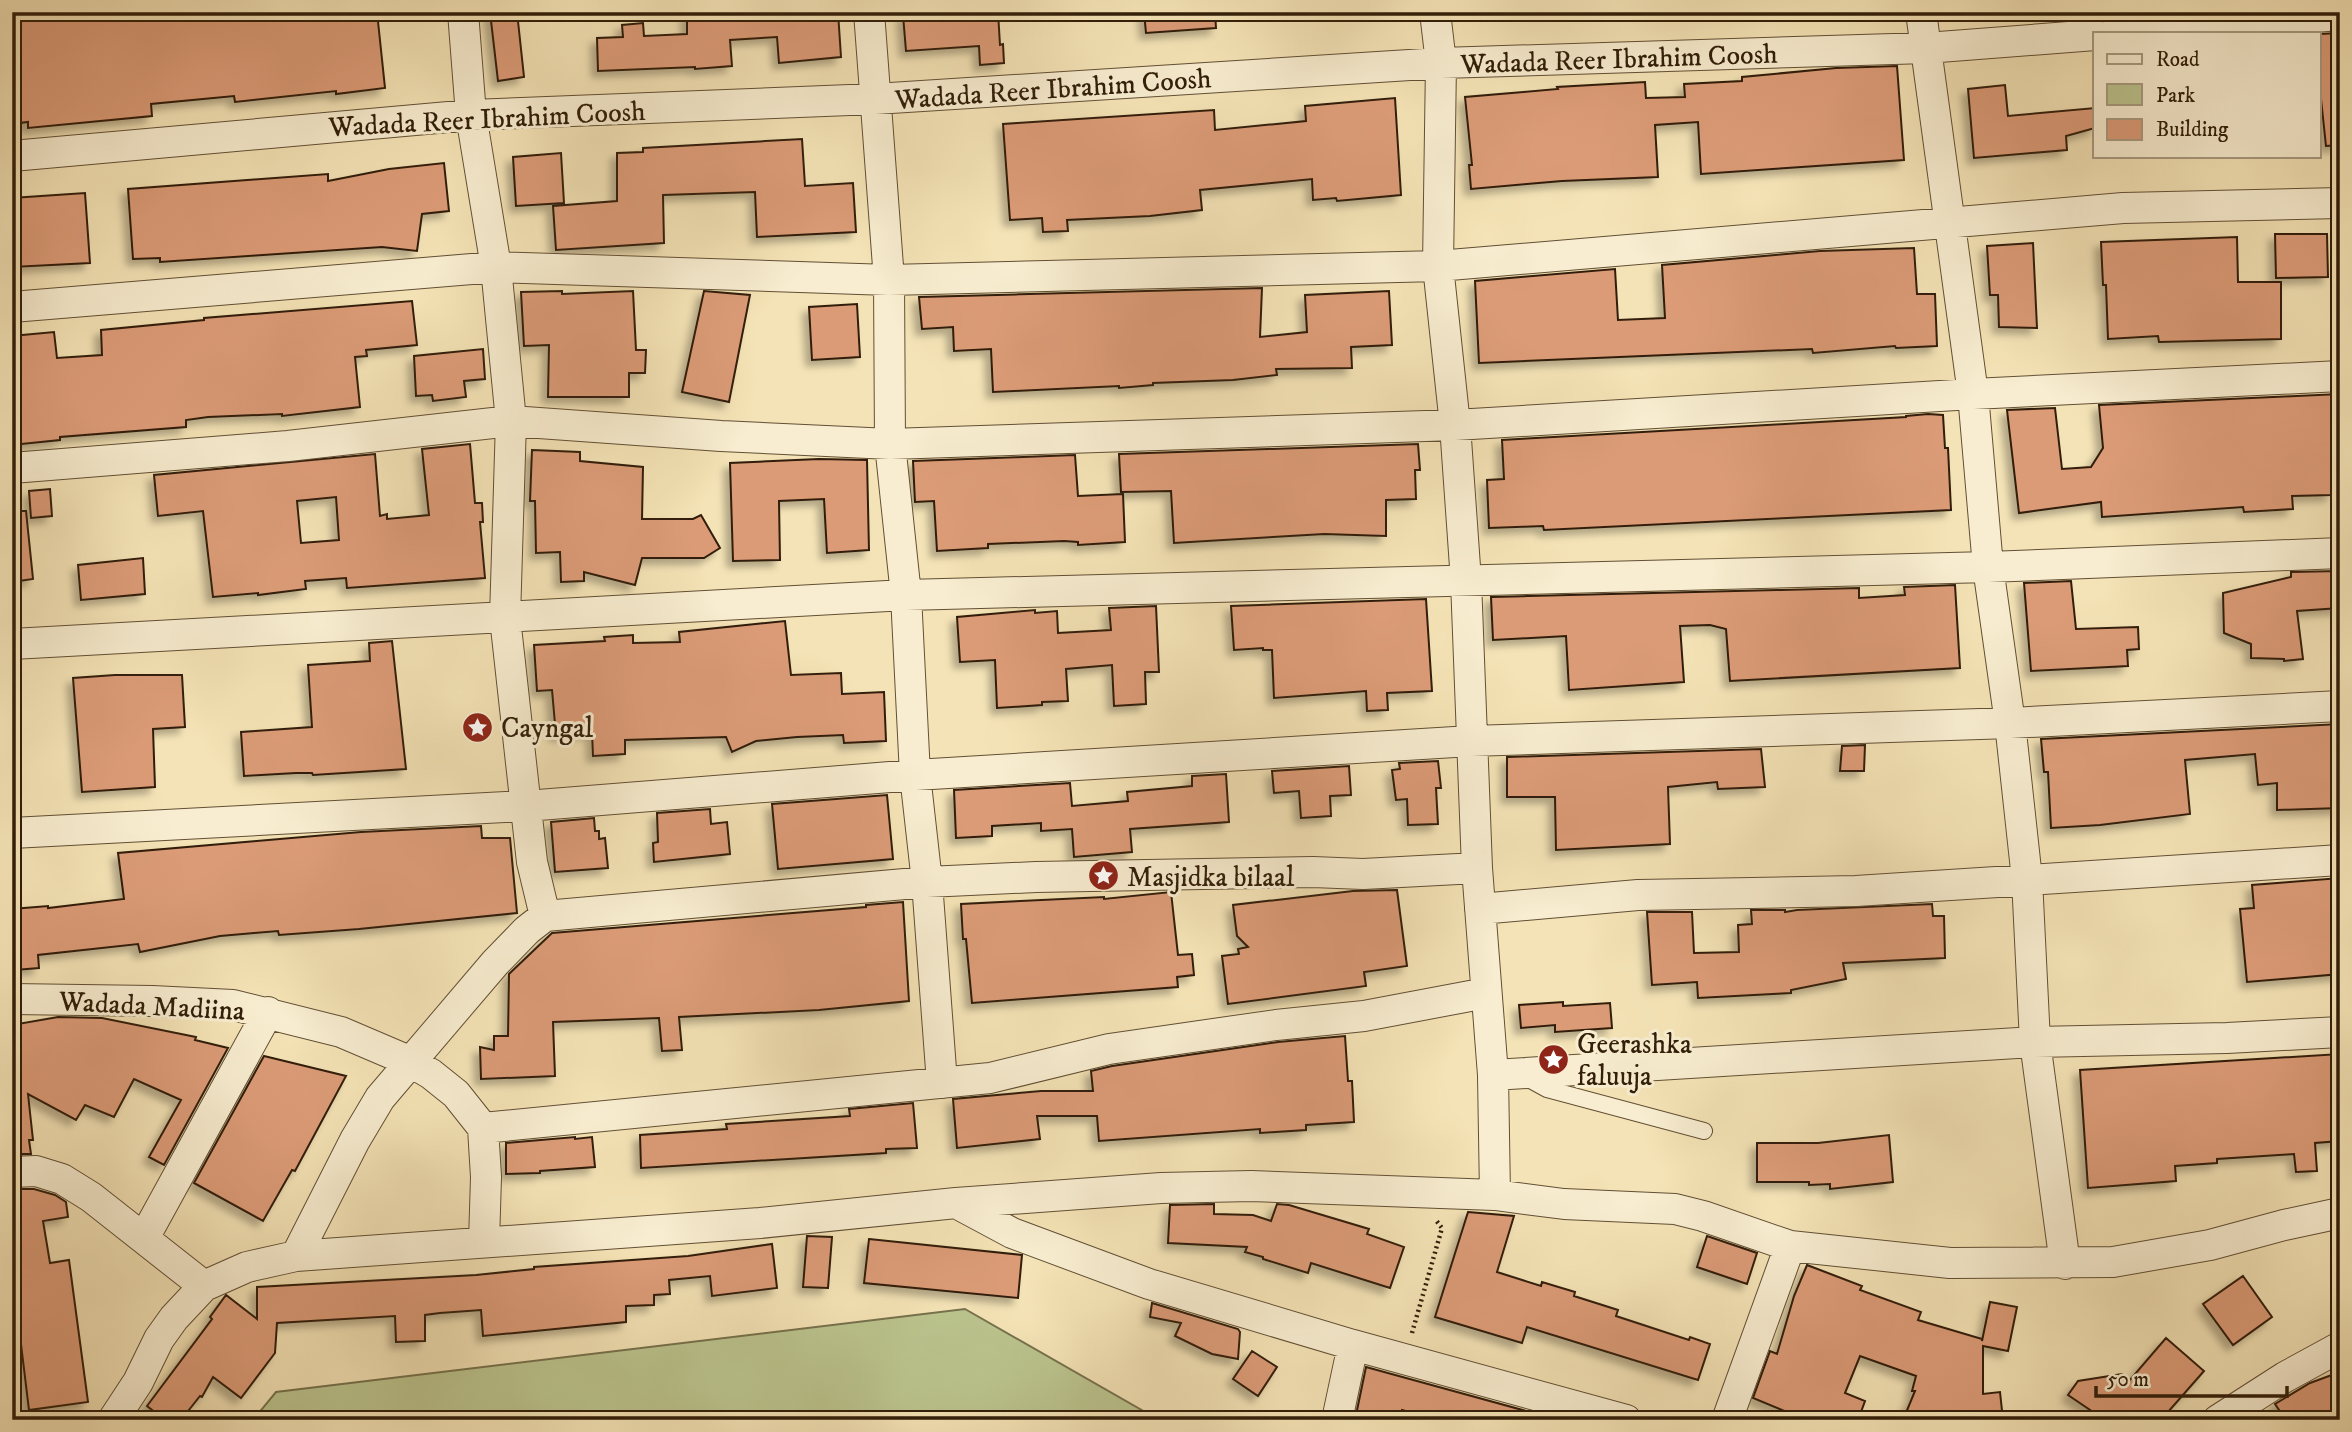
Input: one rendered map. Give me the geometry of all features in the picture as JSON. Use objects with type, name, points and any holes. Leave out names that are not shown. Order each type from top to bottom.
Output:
[{"type":"street","points":[[463,12],[471,115],[496,267],[511,421],[505,618],[531,862],[545,916]]},
{"type":"street","points":[[869,12],[889,280],[890,444],[906,595],[915,775],[927,882],[942,1083]]},
{"type":"street","points":[[1435,12],[1441,63],[1438,266],[1455,425],[1466,581],[1477,868],[1486,993],[1505,1074],[1495,1195]]},
{"type":"street","points":[[1921,12],[1952,223],[1973,394],[1988,567],[2010,723],[2027,879],[2035,1042],[2066,1264]]},
{"type":"street","points":[[2127,32],[2340,15]]},
{"type":"street","name":"Wadada Reer Ibrahim Coosh","points":[[12,156],[471,115],[875,99],[1441,63],[1926,48],[2093,35]]},
{"type":"street","points":[[12,307],[496,267],[889,280],[1438,266],[2123,208],[2340,203]]},
{"type":"street","points":[[12,468],[288,446],[511,421],[721,436],[890,444],[1455,425],[1973,394],[2340,376]]},
{"type":"street","points":[[12,645],[906,595],[1988,567],[2340,553]]},
{"type":"street","points":[[12,833],[526,806],[915,775],[1471,741],[2010,723],[2340,706]]},
{"type":"street","points":[[1480,909],[1638,895],[1856,891],[2340,860]]},
{"type":"street","points":[[296,1256],[355,1140],[380,1098],[495,963],[527,930],[545,916],[927,882],[1089,876],[1313,872],[1363,874],[1477,868]]},
{"type":"street","points":[[484,1242],[486,1177],[483,1128],[1014,1074],[1109,1049],[1364,1016],[1486,993]]},
{"type":"street","name":"Wadada Madiina","points":[[12,999],[233,1005],[268,1012],[341,1032],[409,1062],[431,1074],[456,1094],[483,1128]]},
{"type":"street","points":[[144,1237],[268,1012]]},
{"type":"street","points":[[1505,1074],[2035,1042],[2227,1038],[2340,1032]]},
{"type":"street","points":[[12,1172],[36,1171],[62,1179],[91,1197],[204,1286]]},
{"type":"street","points":[[113,1420],[138,1382],[159,1339],[174,1318],[204,1286],[247,1267],[296,1256],[760,1223],[957,1203],[1161,1188],[1251,1186],[1495,1195],[1564,1204],[1675,1209],[1790,1246],[1950,1263],[2113,1262],[2210,1245],[2340,1213]]},
{"type":"street","points":[[957,1203],[1012,1233],[1137,1279],[1353,1345],[1405,1357],[1626,1420]]},
{"type":"street","points":[[1727,1420],[1790,1246]]},
{"type":"street","points":[[1337,1420],[1353,1345]]},
{"type":"street","points":[[2218,1420],[2285,1377],[2340,1347]]},
{"type":"lane","points":[[1505,1074],[1547,1089],[1704,1131]]},
{"type":"path","points":[[1405,1357],[1442,1228],[1417,1194]]},
{"type":"green space","points":[[965,1309],[1159,1420],[253,1420],[276,1392]]},
{"type":"building","points":[[12,12],[377,12],[385,88],[235,102],[234,96],[151,104],[152,116],[28,128],[28,122],[12,124]]},
{"type":"building","points":[[490,12],[517,12],[524,77],[498,81]]},
{"type":"building","points":[[687,12],[762,12],[762,15],[838,12],[841,57],[779,63],[777,37],[730,40],[732,66],[598,71],[597,38],[623,37],[622,25],[643,23],[644,36],[687,34]]},
{"type":"building","points":[[998,12],[1004,63],[980,65],[979,46],[906,51],[903,15]]},
{"type":"building","points":[[1144,12],[1215,12],[1216,28],[1146,33]]},
{"type":"building","points":[[2340,33],[2340,145],[2326,146],[2320,89],[2320,34]]},
{"type":"building","points":[[1897,66],[1904,160],[1701,174],[1698,122],[1655,125],[1658,177],[1562,181],[1471,189],[1469,165],[1472,165],[1465,97],[1558,89],[1557,87],[1645,82],[1646,98],[1685,97],[1684,84],[1742,81],[1742,77],[1836,68]]},
{"type":"building","points":[[2005,85],[2008,116],[2093,108],[2093,129],[2066,136],[2067,150],[1974,158],[1968,89]]},
{"type":"building","points":[[1395,98],[1401,195],[1337,201],[1336,198],[1313,200],[1312,179],[1200,190],[1202,210],[1150,216],[1067,220],[1068,231],[1043,232],[1042,218],[1010,220],[1003,124],[1214,110],[1215,130],[1306,121],[1305,106]]},
{"type":"building","points":[[802,139],[805,186],[853,183],[856,232],[757,237],[755,192],[663,195],[664,243],[556,250],[553,206],[617,201],[617,153],[643,152],[643,148]]},
{"type":"building","points":[[561,153],[564,203],[516,206],[513,157]]},
{"type":"building","points":[[444,163],[449,211],[422,214],[417,251],[382,247],[160,262],[160,258],[133,259],[128,189],[328,174],[328,181],[389,169]]},
{"type":"building","points":[[85,193],[90,263],[12,267],[12,198]]},
{"type":"building","points":[[2275,234],[2327,234],[2328,277],[2276,278]]},
{"type":"building","points":[[2237,237],[2238,282],[2281,282],[2281,339],[2159,342],[2158,336],[2108,339],[2101,242]]},
{"type":"building","points":[[2033,243],[2037,328],[1999,327],[1998,295],[1990,295],[1987,246]]},
{"type":"building","points":[[1914,248],[1917,294],[1935,294],[1937,346],[1895,346],[1813,353],[1812,349],[1479,363],[1475,281],[1615,269],[1618,320],[1665,318],[1662,265],[1820,251]]},
{"type":"building","points":[[1262,288],[1260,337],[1307,332],[1305,295],[1389,291],[1392,345],[1351,347],[1352,368],[1276,369],[1277,375],[1233,380],[1153,383],[1119,388],[993,392],[991,349],[954,351],[953,327],[922,329],[919,297]]},
{"type":"building","points":[[562,291],[562,294],[633,291],[636,350],[646,350],[645,373],[629,373],[629,397],[548,397],[549,345],[524,346],[521,292]]},
{"type":"building","points":[[704,291],[750,295],[729,402],[682,392]]},
{"type":"building","points":[[412,301],[417,345],[366,350],[367,356],[355,357],[360,407],[282,416],[208,417],[186,420],[186,427],[60,437],[60,440],[12,445],[12,336],[54,332],[57,358],[102,355],[101,330],[204,318]]},
{"type":"building","points":[[857,304],[860,357],[812,360],[809,307]]},
{"type":"building","points":[[483,349],[485,379],[464,381],[466,397],[433,401],[432,395],[416,396],[414,356]]},
{"type":"building","points":[[2340,394],[2340,429],[2331,430],[2332,495],[2292,496],[2293,509],[2244,512],[2243,507],[2102,517],[2101,502],[2019,513],[2007,410],[2055,408],[2062,469],[2091,467],[2103,448],[2099,405]]},
{"type":"building","points":[[1943,415],[1945,448],[1948,448],[1951,510],[1544,530],[1543,526],[1489,528],[1487,480],[1504,479],[1502,440]]},
{"type":"building","points":[[470,444],[475,503],[482,503],[483,522],[480,522],[485,578],[347,588],[346,578],[305,581],[306,589],[213,597],[203,511],[158,516],[154,475],[375,454],[380,516],[387,514],[387,519],[429,515],[422,449]],"holes":[[[336,497],[339,540],[301,543],[297,501]]]},
{"type":"building","points":[[1418,444],[1420,470],[1415,470],[1416,499],[1386,500],[1386,536],[1324,534],[1174,543],[1171,491],[1121,492],[1119,454]]},
{"type":"building","points":[[532,450],[580,452],[580,461],[643,467],[642,519],[693,519],[701,515],[720,548],[704,558],[642,558],[635,585],[584,572],[584,581],[561,582],[560,552],[536,553],[535,501],[530,501]]},
{"type":"building","points":[[1075,455],[1078,496],[1123,494],[1125,542],[1078,545],[1078,542],[1064,541],[988,544],[988,548],[937,551],[934,501],[915,502],[913,461]]},
{"type":"building","points":[[867,460],[869,550],[827,553],[824,499],[779,501],[780,560],[733,561],[730,463]]},
{"type":"building","points":[[50,489],[52,516],[31,518],[29,491]]},
{"type":"building","points":[[12,511],[26,511],[33,579],[12,582]]},
{"type":"building","points":[[143,558],[145,594],[81,600],[78,565]]},
{"type":"building","points":[[2340,571],[2340,608],[2297,611],[2303,659],[2284,661],[2251,658],[2251,644],[2224,633],[2223,593],[2291,577],[2291,572]]},
{"type":"building","points":[[2071,581],[2076,629],[2138,627],[2139,649],[2127,650],[2128,666],[2031,671],[2024,583]]},
{"type":"building","points":[[1955,585],[1960,668],[1730,681],[1726,629],[1710,625],[1680,626],[1684,682],[1569,690],[1566,636],[1493,640],[1491,597],[1859,588],[1859,598],[1905,595],[1904,587]]},
{"type":"building","points":[[1426,599],[1432,691],[1387,693],[1388,710],[1367,711],[1366,691],[1274,698],[1272,650],[1234,650],[1231,606]]},
{"type":"building","points":[[1156,606],[1159,672],[1145,672],[1146,704],[1114,706],[1112,665],[1066,669],[1068,701],[997,708],[995,660],[960,662],[957,617],[1035,610],[1035,613],[1057,611],[1058,633],[1111,630],[1109,608]]},
{"type":"building","points":[[785,621],[791,675],[841,673],[842,694],[884,692],[886,741],[844,743],[843,735],[797,737],[756,741],[732,752],[726,737],[625,740],[625,754],[593,756],[592,732],[556,735],[552,690],[537,691],[534,645],[605,641],[604,637],[633,635],[633,643],[680,642],[679,632]]},
{"type":"building","points":[[392,641],[406,769],[244,776],[241,732],[312,727],[308,665],[370,661],[369,643]]},
{"type":"building","points":[[182,675],[185,727],[153,729],[155,787],[82,792],[73,678]]},
{"type":"building","points":[[2340,724],[2340,808],[2277,810],[2277,783],[2258,785],[2255,754],[2185,760],[2190,814],[2051,828],[2048,772],[2044,772],[2041,739]]},
{"type":"building","points":[[1865,745],[1864,771],[1840,771],[1842,746]]},
{"type":"building","points":[[1761,749],[1765,787],[1718,789],[1717,782],[1668,787],[1670,844],[1556,850],[1555,797],[1507,797],[1507,757]]},
{"type":"building","points":[[1438,761],[1441,788],[1436,788],[1438,824],[1408,825],[1407,799],[1396,800],[1392,770],[1400,769],[1399,763]]},
{"type":"building","points":[[1349,766],[1351,795],[1330,796],[1331,816],[1301,818],[1299,791],[1274,793],[1272,771]]},
{"type":"building","points":[[1226,774],[1229,822],[1130,829],[1132,852],[1074,857],[1072,829],[1041,831],[1041,823],[992,826],[992,836],[956,838],[954,790],[1070,783],[1072,806],[1128,801],[1127,792],[1192,786],[1192,776]]},
{"type":"building","points":[[887,795],[893,859],[778,869],[772,804]]},
{"type":"building","points":[[710,809],[711,824],[727,822],[730,854],[654,862],[653,843],[658,842],[657,813]]},
{"type":"building","points":[[594,818],[599,839],[605,838],[608,868],[555,872],[551,822]]},
{"type":"building","points":[[481,826],[482,838],[510,838],[517,913],[359,929],[220,936],[140,952],[138,944],[38,955],[39,968],[15,970],[12,952],[12,909],[48,908],[124,899],[118,853],[361,832]]},
{"type":"building","points":[[2340,878],[2340,974],[2247,982],[2240,909],[2254,908],[2252,885]]},
{"type":"building","points":[[1397,890],[1407,966],[1364,972],[1366,986],[1228,1004],[1222,956],[1239,954],[1238,949],[1248,947],[1237,936],[1233,905],[1353,891]]},
{"type":"building","points":[[1171,892],[1178,955],[1192,954],[1194,975],[1177,977],[1178,987],[972,1003],[961,904],[1104,899]]},
{"type":"building","points":[[903,902],[909,1001],[819,1010],[679,1017],[682,1050],[662,1051],[659,1018],[553,1022],[555,1076],[481,1079],[480,1047],[494,1050],[494,1036],[508,1036],[509,974],[552,933]]},
{"type":"building","points":[[1932,904],[1933,916],[1944,916],[1945,958],[1843,963],[1846,979],[1791,990],[1791,993],[1698,998],[1697,982],[1652,985],[1647,912],[1692,912],[1694,953],[1739,952],[1738,925],[1752,924],[1751,910],[1785,912]]},
{"type":"building","points":[[1563,1002],[1563,1006],[1610,1003],[1612,1028],[1555,1032],[1555,1025],[1521,1028],[1519,1005]]},
{"type":"building","points":[[58,1017],[102,1018],[196,1037],[195,1040],[228,1048],[164,1165],[149,1157],[181,1100],[134,1079],[114,1117],[85,1105],[76,1120],[28,1094],[33,1140],[29,1140],[31,1154],[12,1154],[12,1025]]},
{"type":"building","points":[[1345,1036],[1348,1081],[1352,1081],[1354,1122],[1306,1125],[1306,1130],[1260,1133],[1260,1129],[1099,1141],[1097,1116],[1037,1116],[1040,1139],[957,1148],[953,1099],[1041,1091],[1093,1091],[1091,1071],[1112,1066],[1278,1042]]},
{"type":"building","points":[[2340,1054],[2340,1141],[2315,1143],[2317,1171],[2296,1172],[2294,1154],[2217,1159],[2217,1163],[2175,1166],[2176,1181],[2088,1188],[2080,1070]]},
{"type":"building","points":[[264,1056],[346,1076],[295,1171],[292,1170],[263,1221],[194,1183]]},
{"type":"building","points":[[913,1103],[917,1148],[886,1149],[886,1153],[641,1168],[640,1135],[727,1129],[726,1124],[850,1116],[849,1109]]},
{"type":"building","points":[[1889,1135],[1893,1182],[1830,1189],[1830,1184],[1757,1182],[1757,1143],[1818,1143]]},
{"type":"building","points":[[592,1137],[595,1167],[506,1174],[506,1143]]},
{"type":"building","points":[[12,1189],[34,1189],[55,1195],[66,1202],[68,1217],[43,1221],[50,1263],[69,1260],[88,1402],[29,1410],[12,1270]]},
{"type":"building","points":[[1214,1204],[1214,1214],[1253,1215],[1271,1221],[1277,1204],[1289,1205],[1369,1229],[1367,1234],[1404,1247],[1390,1288],[1311,1263],[1308,1273],[1245,1252],[1247,1247],[1168,1243],[1170,1205]]},
{"type":"building","points":[[1468,1212],[1514,1216],[1497,1272],[1541,1286],[1542,1282],[1575,1292],[1574,1296],[1618,1310],[1616,1316],[1689,1340],[1690,1337],[1710,1344],[1698,1380],[1527,1327],[1522,1343],[1435,1317]]},
{"type":"building","points":[[807,1236],[832,1237],[828,1288],[803,1287]]},
{"type":"building","points":[[1707,1236],[1757,1253],[1747,1284],[1697,1267]]},
{"type":"building","points":[[869,1239],[1022,1255],[1018,1298],[864,1283]]},
{"type":"building","points":[[772,1244],[777,1288],[712,1296],[710,1276],[669,1280],[670,1294],[654,1295],[654,1305],[626,1306],[626,1322],[483,1336],[481,1310],[440,1313],[425,1315],[425,1341],[396,1342],[395,1316],[277,1323],[275,1353],[241,1398],[213,1377],[202,1397],[200,1396],[181,1420],[165,1420],[147,1406],[212,1319],[210,1317],[226,1295],[257,1319],[257,1287],[476,1275],[534,1267],[688,1256]]},
{"type":"building","points":[[1807,1265],[1862,1286],[1860,1290],[1921,1312],[1918,1320],[1982,1341],[1990,1302],[2017,1307],[2008,1351],[1983,1346],[1983,1394],[2000,1392],[2003,1420],[1903,1420],[1915,1391],[1912,1391],[1916,1376],[1860,1356],[1845,1393],[1865,1401],[1858,1420],[1806,1420],[1753,1398],[1770,1351],[1777,1354],[1794,1296]]},
{"type":"building","points":[[2243,1276],[2272,1317],[2233,1345],[2203,1304]]},
{"type":"building","points":[[1152,1303],[1238,1329],[1238,1359],[1212,1354],[1175,1336],[1181,1323],[1150,1317]]},
{"type":"building","points":[[2166,1338],[2204,1371],[2161,1420],[2105,1420],[2068,1395],[2078,1381],[2122,1374],[2130,1380]]},
{"type":"building","points":[[1252,1351],[1277,1367],[1258,1396],[1233,1379]]},
{"type":"building","points":[[1366,1367],[1559,1420],[1439,1420],[1402,1410],[1399,1420],[1355,1420]]},
{"type":"building","points":[[2340,1372],[2340,1420],[2286,1420],[2275,1404],[2310,1383]]},
{"type":"place","name":"Cayngal","points":[[478,727]]},
{"type":"place","name":"Masjidka bilaal","points":[[1104,876]]},
{"type":"place","name":"Geerashka faluuja","points":[[1554,1059]]}]
